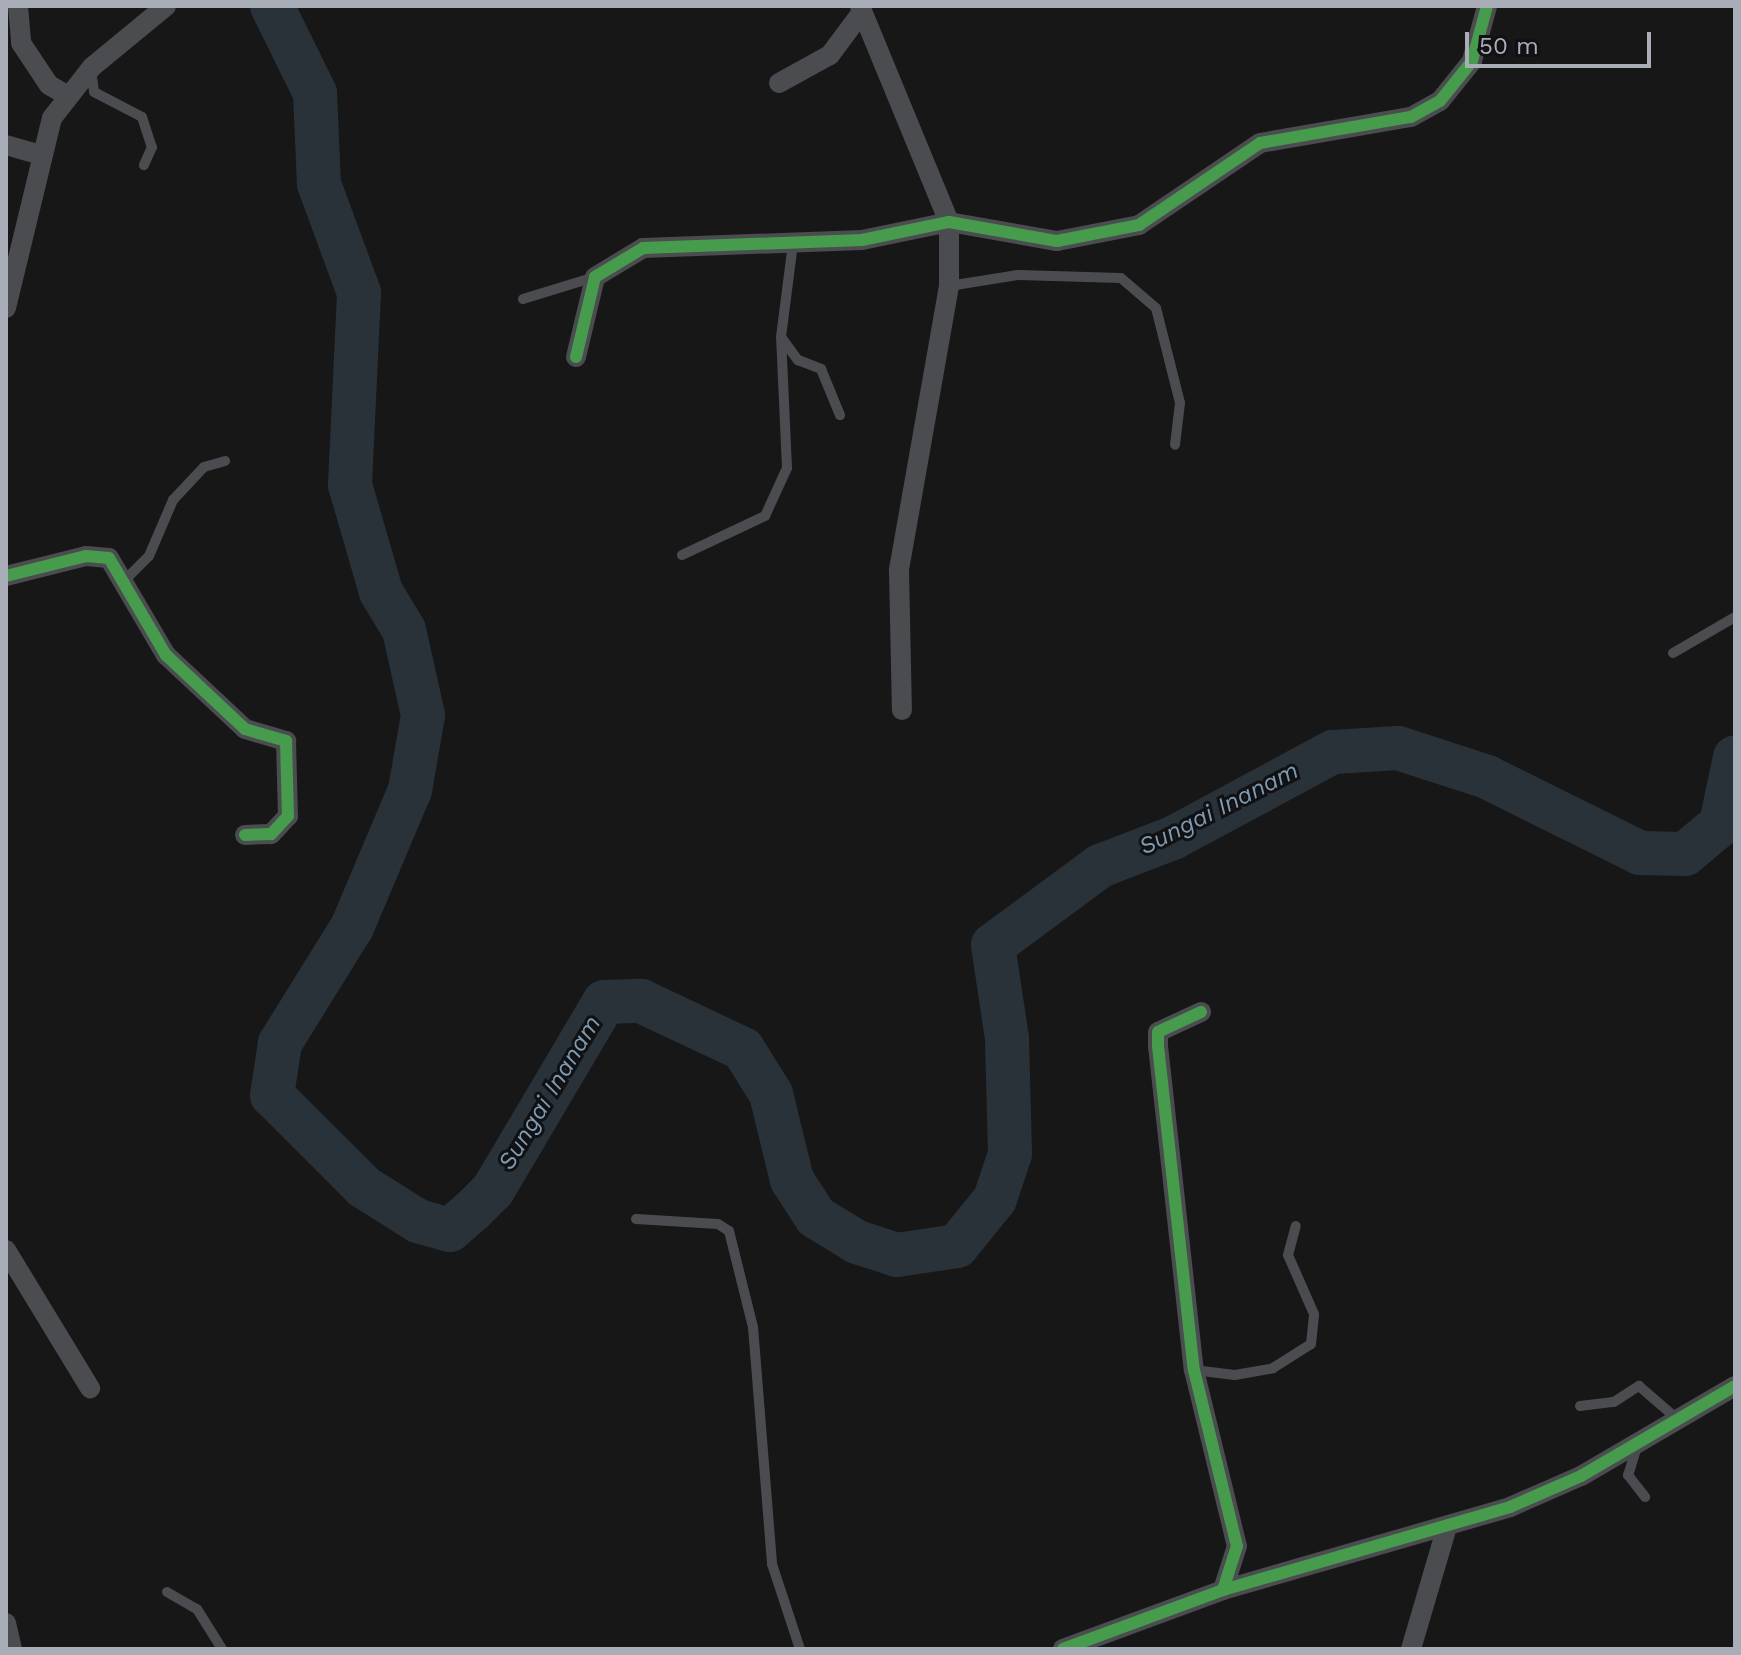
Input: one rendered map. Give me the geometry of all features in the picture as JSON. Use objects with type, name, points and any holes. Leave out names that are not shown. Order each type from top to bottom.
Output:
[{"type":"street","points":[[18,6],[21,43],[49,85],[66,95]]},
{"type":"street","points":[[6,308],[11,261],[40,155],[66,95],[91,68],[166,6]]},
{"type":"street","points":[[576,357],[595,277],[643,248],[862,240],[949,222],[1057,241],[1139,225],[1260,143],[1411,117],[1460,84],[1487,6]]},
{"type":"street","points":[[860,11],[949,222],[949,286],[899,571],[902,710]]},
{"type":"street","points":[[779,83],[830,55],[860,11]]},
{"type":"street","points":[[6,145],[40,155]]},
{"type":"street","points":[[6,576],[86,556],[109,558],[127,578],[166,655],[245,729],[286,741],[290,750],[288,816],[271,834],[245,835]]},
{"type":"street","points":[[1201,1012],[1158,1032],[1158,1046],[1194,1370],[1237,1546],[1223,1590]]},
{"type":"street","points":[[6,1250],[90,1388]]},
{"type":"street","points":[[1063,1649],[1223,1590],[1447,1527],[1567,1482],[1735,1386]]},
{"type":"street","points":[[1411,1649],[1447,1527]]},
{"type":"street","points":[[6,1623],[12,1649]]},
{"type":"lane","points":[[91,68],[94,92],[142,117],[152,147],[144,165]]},
{"type":"lane","points":[[682,555],[765,516],[787,468],[781,337],[793,243]]},
{"type":"lane","points":[[949,286],[1018,275],[1121,278],[1156,308],[1180,403],[1175,445]]},
{"type":"lane","points":[[523,299],[595,277]]},
{"type":"lane","points":[[781,337],[798,360],[821,369],[840,415]]},
{"type":"lane","points":[[127,578],[149,556],[173,500],[204,467],[225,461]]},
{"type":"lane","points":[[1673,653],[1735,617]]},
{"type":"lane","points":[[636,1219],[718,1224],[729,1231],[753,1327],[772,1564],[800,1649]]},
{"type":"lane","points":[[1194,1370],[1235,1375],[1273,1368],[1311,1344],[1314,1314],[1288,1255],[1296,1226]]},
{"type":"lane","points":[[1580,1406],[1614,1402],[1639,1386],[1676,1418]]},
{"type":"lane","points":[[1638,1441],[1628,1475],[1645,1497]]},
{"type":"lane","points":[[167,1592],[197,1609],[222,1649]]},
{"type":"waterway","name":"Sungai Inanam","points":[[272,6],[315,93],[319,184],[359,293],[350,485],[381,592],[404,630],[423,715],[410,790],[352,927],[280,1043],[272,1095],[364,1187],[418,1221],[450,1230],[472,1211],[493,1190],[604,1002],[641,1001],[743,1049],[771,1094],[792,1180],[816,1217],[857,1242],[897,1255],[957,1246],[995,1199],[1010,1154],[1007,1038],[993,945],[1100,866],[1173,838],[1333,752],[1398,748],[1487,777],[1640,853],[1685,854],[1721,824],[1735,757]]},
{"type":"cycle path","points":[[576,357],[595,277],[643,248],[862,240],[949,222],[1057,241],[1139,225],[1260,143],[1411,117],[1440,101],[1472,61],[1487,6]]},
{"type":"cycle path","points":[[6,576],[86,556],[109,558],[166,655],[245,729],[286,741],[288,816],[271,834],[245,835]]},
{"type":"cycle path","points":[[1201,1012],[1158,1032],[1158,1046],[1194,1370],[1237,1546],[1223,1590]]},
{"type":"cycle path","points":[[1063,1649],[1223,1590],[1510,1507],[1581,1476],[1735,1386]]}]
